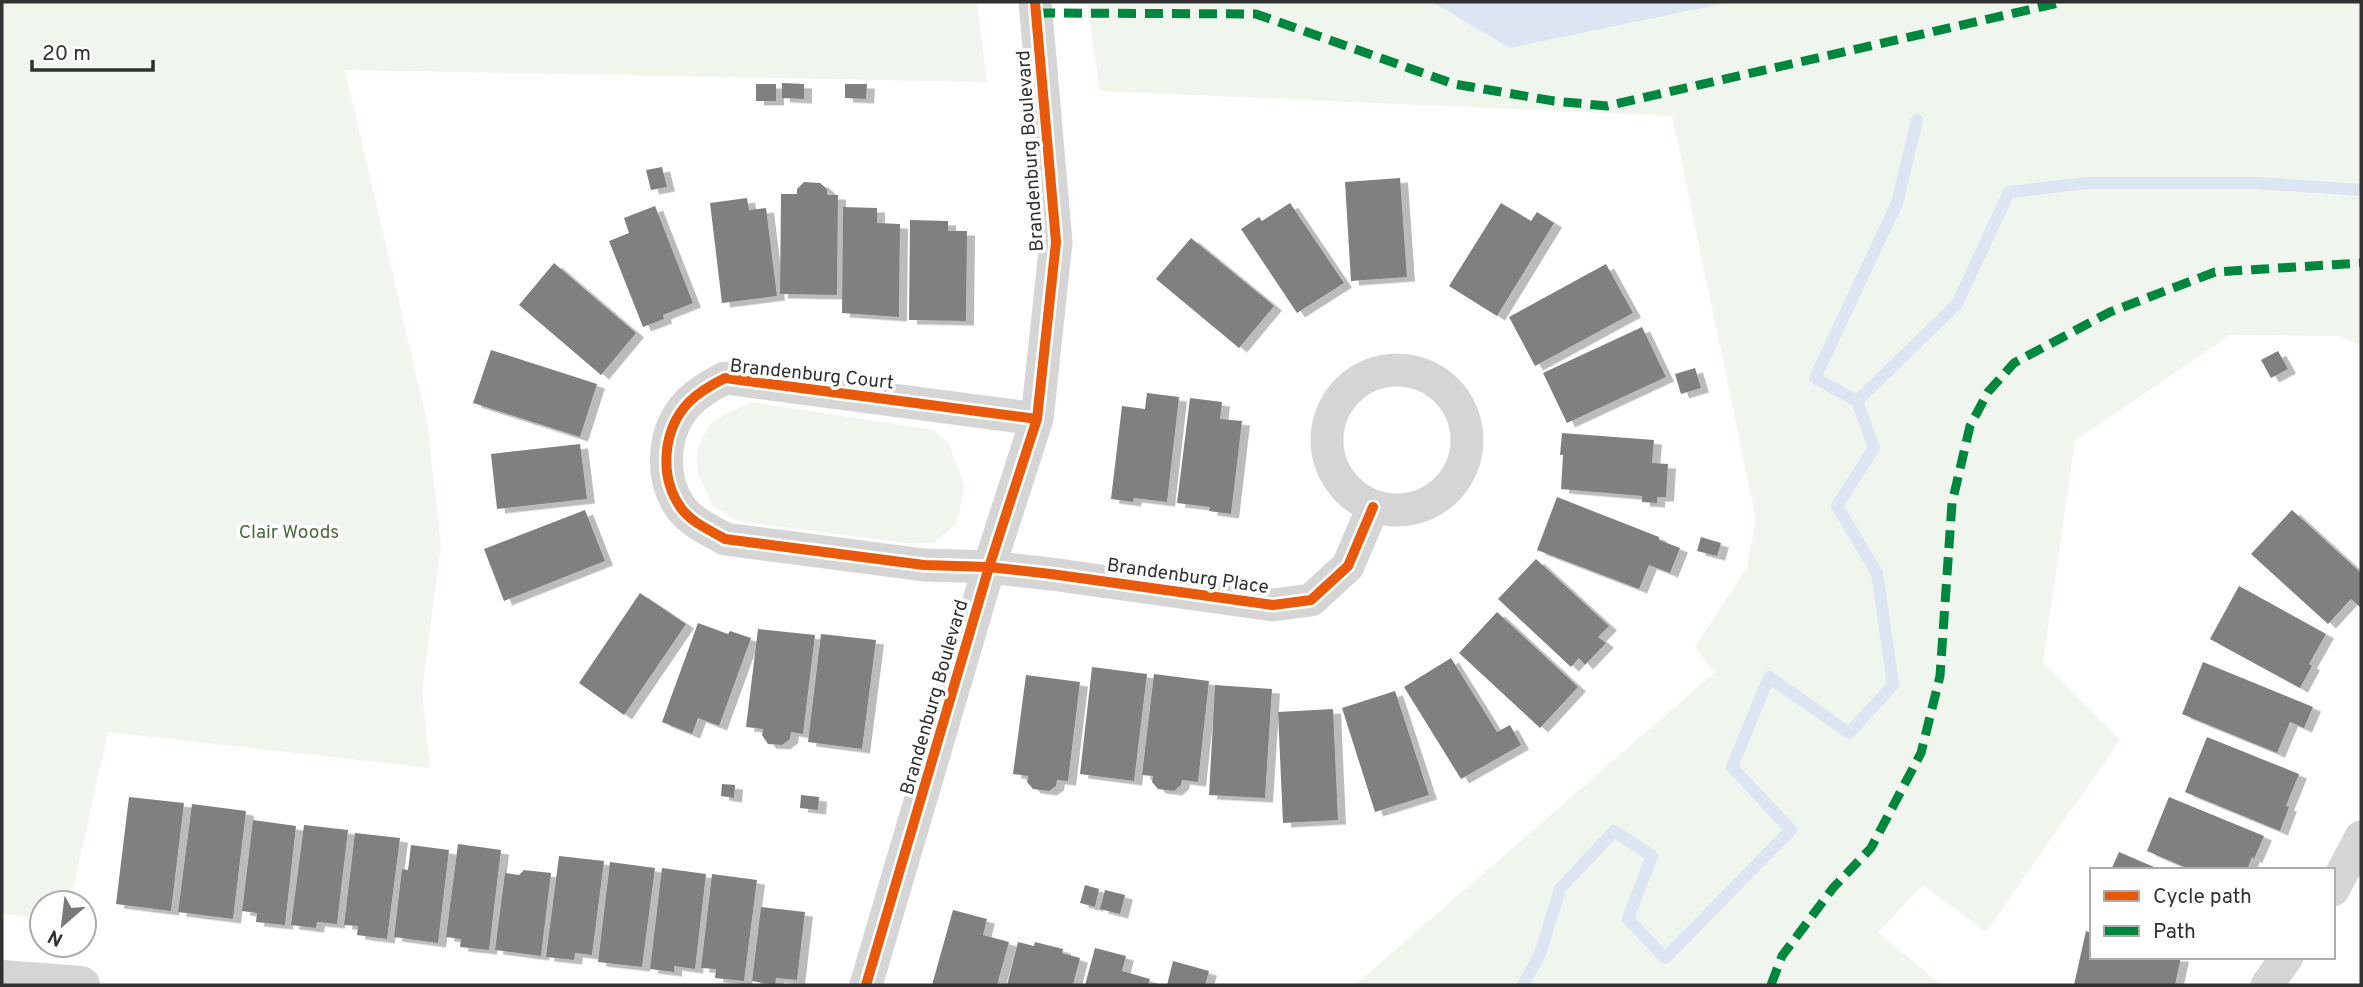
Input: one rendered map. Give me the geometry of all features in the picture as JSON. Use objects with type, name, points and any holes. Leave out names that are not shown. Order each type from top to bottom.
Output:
[{"type":"street","name":"Brandenburg Boulevard","points":[[866,985],[989,567],[1037,419],[1056,242],[1035,2]]},
{"type":"street","points":[[1394,369],[1418,372],[1438,382],[1454,398],[1464,418],[1468,440],[1464,463],[1454,482],[1437,498],[1417,508],[1395,511],[1373,507],[1352,494],[1336,476],[1327,453],[1326,429],[1330,417],[1334,406],[1349,387],[1370,374],[1394,369]]},
{"type":"street","name":"Brandenburg Court","points":[[989,567],[924,565],[726,539],[697,524],[682,509],[670,487],[665,464],[673,425],[687,404],[704,389],[725,378],[1037,419]]},
{"type":"street","name":"Brandenburg Place","points":[[989,567],[1273,606],[1311,600],[1348,566],[1373,507]]},
{"type":"street","points":[[2335,886],[2361,837]]},
{"type":"street","points":[[2267,985],[2286,959]]},
{"type":"street","points":[[2,979],[81,985]]},
{"type":"green space","name":"Clair Woods","points":[[2,2],[977,2],[987,82],[345,70],[427,421],[441,545],[422,691],[430,768],[108,732],[73,889],[28,889],[28,917],[2,914]]},
{"type":"green space","points":[[1087,2],[1432,2],[1510,48],[1731,2],[2361,2],[2361,346],[2340,336],[2230,335],[2075,441],[2043,662],[2120,740],[1986,932],[1923,885],[1878,932],[1941,985],[1355,985],[1715,672],[1695,647],[1747,567],[1756,519],[1672,116],[1100,91]]},
{"type":"green space","points":[[752,402],[934,430],[949,444],[964,485],[955,525],[934,543],[906,543],[737,521],[713,506],[698,474],[697,450],[709,425],[725,414]]},
{"type":"shaded area","points":[[1432,2],[1731,2],[1510,48]]},
{"type":"building","points":[[782,83],[804,84],[804,99],[782,98]]},
{"type":"building","points":[[756,84],[776,84],[776,101],[756,101]]},
{"type":"building","points":[[845,84],[867,84],[866,99],[845,98]]},
{"type":"building","points":[[662,167],[667,187],[651,190],[646,170]]},
{"type":"building","points":[[1400,178],[1407,277],[1351,281],[1345,182]]},
{"type":"building","points":[[804,182],[820,183],[827,189],[827,195],[838,195],[837,295],[780,294],[781,194],[797,194],[797,189]]},
{"type":"building","points":[[747,198],[749,210],[766,208],[777,296],[722,303],[710,203]]},
{"type":"building","points":[[1290,203],[1344,283],[1297,313],[1241,229],[1259,217],[1262,221]]},
{"type":"building","points":[[1501,203],[1531,221],[1537,212],[1554,223],[1497,316],[1449,286]]},
{"type":"building","points":[[655,206],[693,303],[663,315],[664,319],[643,327],[609,241],[629,233],[624,218]]},
{"type":"building","points":[[843,207],[877,208],[877,223],[900,224],[899,317],[842,313]]},
{"type":"building","points":[[910,220],[948,221],[948,231],[967,231],[966,321],[909,320]]},
{"type":"building","points":[[1191,238],[1274,306],[1239,348],[1156,279]]},
{"type":"building","points":[[554,263],[636,333],[601,375],[519,305]]},
{"type":"building","points":[[1606,264],[1633,313],[1535,366],[1509,317]]},
{"type":"building","points":[[1642,327],[1666,377],[1567,423],[1543,373]]},
{"type":"building","points":[[491,350],[597,384],[580,437],[473,403]]},
{"type":"building","points":[[2278,351],[2288,369],[2271,378],[2261,360]]},
{"type":"building","points":[[1695,368],[1701,388],[1681,394],[1675,374]]},
{"type":"building","points":[[1147,393],[1179,397],[1167,502],[1134,498],[1133,502],[1111,499],[1122,406],[1145,409]]},
{"type":"building","points":[[1190,398],[1222,402],[1220,419],[1242,421],[1231,514],[1209,511],[1210,507],[1177,503]]},
{"type":"building","points":[[1562,433],[1654,440],[1652,463],[1668,464],[1666,497],[1657,497],[1657,503],[1642,502],[1642,496],[1561,489]]},
{"type":"building","points":[[580,444],[587,499],[497,509],[491,454]]},
{"type":"building","points":[[1557,497],[1659,537],[1659,540],[1680,548],[1670,573],[1649,565],[1639,589],[1537,550]]},
{"type":"building","points":[[585,510],[605,561],[504,601],[484,549]]},
{"type":"building","points":[[2292,510],[2361,573],[2361,608],[2351,599],[2328,624],[2251,554]]},
{"type":"building","points":[[1701,537],[1721,543],[1717,556],[1697,551]]},
{"type":"building","points":[[1536,559],[1609,626],[1598,637],[1606,643],[1585,665],[1579,658],[1571,667],[1498,599]]},
{"type":"building","points":[[2239,586],[2326,634],[2309,664],[2312,666],[2300,688],[2210,639]]},
{"type":"building","points":[[640,593],[686,624],[624,715],[579,683]]},
{"type":"building","points":[[1497,612],[1578,687],[1540,728],[1459,653]]},
{"type":"building","points":[[698,623],[728,634],[730,631],[751,638],[719,726],[698,718],[692,734],[662,722]]},
{"type":"building","points":[[758,629],[815,635],[803,734],[791,732],[790,739],[782,745],[768,744],[762,735],[763,729],[746,727]]},
{"type":"building","points":[[821,634],[876,640],[862,749],[808,742]]},
{"type":"building","points":[[1451,658],[1497,732],[1510,725],[1521,745],[1461,779],[1404,687]]},
{"type":"building","points":[[2203,662],[2313,707],[2304,728],[2290,722],[2277,753],[2182,714]]},
{"type":"building","points":[[1092,667],[1147,674],[1134,781],[1080,774]]},
{"type":"building","points":[[1154,674],[1209,681],[1198,782],[1182,780],[1181,785],[1174,791],[1158,789],[1152,782],[1153,776],[1142,775]]},
{"type":"building","points":[[1026,675],[1080,682],[1068,781],[1057,780],[1056,786],[1049,791],[1033,789],[1027,782],[1028,776],[1013,774]]},
{"type":"building","points":[[1215,685],[1272,689],[1265,798],[1209,795]]},
{"type":"building","points":[[1395,691],[1429,795],[1375,812],[1342,708]]},
{"type":"building","points":[[1333,709],[1338,820],[1283,823],[1278,712]]},
{"type":"building","points":[[2207,737],[2299,774],[2286,806],[2289,807],[2280,831],[2185,792]]},
{"type":"building","points":[[722,784],[735,785],[734,798],[721,796]]},
{"type":"building","points":[[801,795],[819,797],[818,810],[800,808]]},
{"type":"building","points":[[129,797],[184,803],[171,911],[116,904]]},
{"type":"building","points":[[2169,797],[2264,836],[2248,868],[2186,868],[2147,851]]},
{"type":"building","points":[[192,804],[246,811],[233,919],[178,912]]},
{"type":"building","points":[[253,820],[296,826],[285,925],[256,922],[257,913],[242,911]]},
{"type":"building","points":[[304,825],[348,830],[337,924],[317,922],[316,928],[291,925]]},
{"type":"building","points":[[355,833],[400,838],[387,939],[357,935],[358,926],[344,925]]},
{"type":"building","points":[[458,844],[501,850],[489,950],[460,947],[461,939],[446,937]]},
{"type":"building","points":[[411,845],[449,850],[438,943],[394,937],[402,869],[408,870]]},
{"type":"building","points":[[2119,852],[2156,868],[2112,868]]},
{"type":"building","points":[[559,856],[604,861],[592,955],[575,953],[574,960],[546,957]]},
{"type":"building","points":[[610,862],[655,868],[642,967],[598,962]]},
{"type":"building","points":[[662,868],[706,874],[695,969],[674,966],[674,972],[650,969]]},
{"type":"building","points":[[524,870],[551,873],[541,956],[495,950],[505,873],[519,875]]},
{"type":"building","points":[[712,874],[757,880],[744,981],[715,978],[716,969],[701,968]]},
{"type":"building","points":[[1085,885],[1099,889],[1095,907],[1080,903]]},
{"type":"building","points":[[1105,890],[1125,895],[1120,914],[1100,909]]},
{"type":"building","points":[[761,907],[805,912],[797,980],[776,978],[775,985],[752,981]]},
{"type":"building","points":[[953,910],[987,919],[983,935],[1009,942],[997,985],[932,985]]},
{"type":"building","points":[[2086,931],[2090,932],[2090,959],[2181,959],[2175,985],[2074,985]]},
{"type":"building","points":[[1018,942],[1034,946],[1035,942],[1063,949],[1062,953],[1080,958],[1073,985],[1007,985]]},
{"type":"building","points":[[1095,948],[1126,956],[1122,971],[1150,979],[1148,985],[1085,985]]},
{"type":"building","points":[[1173,961],[1209,971],[1205,985],[1167,985]]},
{"type":"waterway","points":[[1523,985],[1540,954],[1560,889],[1614,831],[1652,856],[1628,919],[1665,958],[1791,830],[1732,767],[1769,677],[1849,733],[1893,685],[1877,573],[1837,506],[1874,448],[1857,401],[1815,378],[1897,203],[1917,120]]},
{"type":"waterway","points":[[1857,401],[1957,304],[2009,192],[2088,183],[2256,183],[2361,190]]},
{"type":"marked path","points":[[1037,13],[1256,14],[1454,84],[1554,101],[1607,106],[2063,2]]},
{"type":"marked path","points":[[1771,985],[1782,956],[1833,888],[1871,848],[1921,753],[1940,676],[1952,503],[1970,426],[1988,392],[2014,363],[2110,312],[2215,272],[2361,263]]},
{"type":"cycle path","points":[[866,985],[989,567],[1037,419],[1056,242],[1035,2]]},
{"type":"cycle path","points":[[1037,419],[725,378],[697,395],[680,413],[669,440],[669,482],[685,513],[725,539],[924,565],[989,567],[1051,574],[1273,605],[1311,600],[1348,566],[1373,507]]}]
